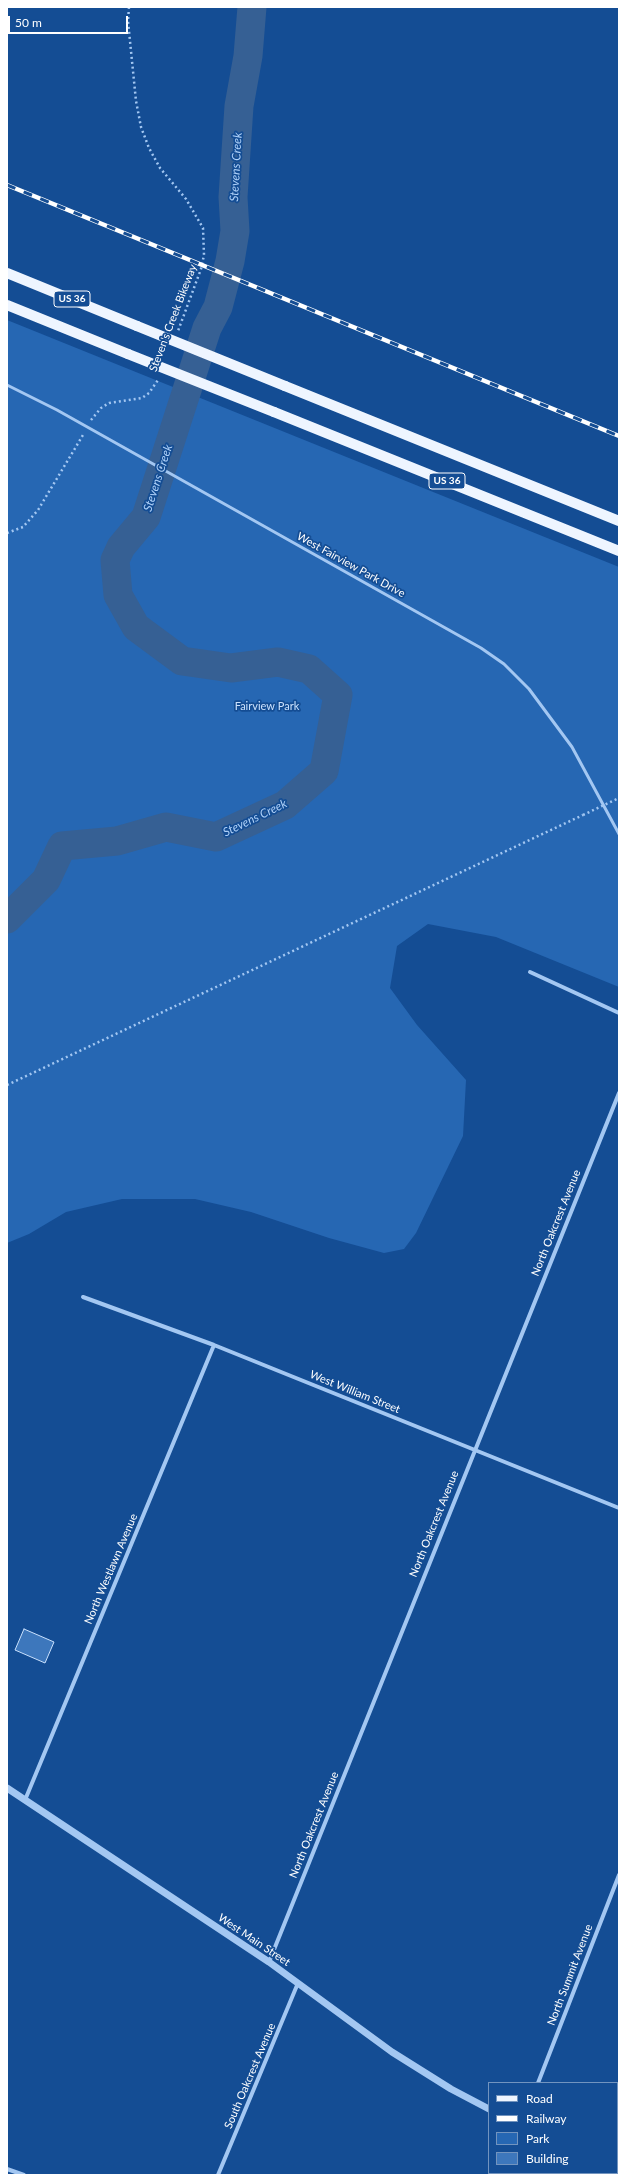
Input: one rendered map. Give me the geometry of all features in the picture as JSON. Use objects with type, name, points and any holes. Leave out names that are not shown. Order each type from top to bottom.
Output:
[{"type":"main road","name":"US 36","points":[[7,273],[619,521]]},
{"type":"main road","name":"US 36","points":[[7,305],[619,551]]},
{"type":"street","points":[[530,972],[619,1013]]},
{"type":"street","name":"North Oakcrest Avenue","points":[[269,1962],[474,1449],[619,1093]]},
{"type":"street","name":"West William Street","points":[[82,1297],[214,1345],[619,1508]]},
{"type":"street","name":"North Westlawn Avenue","points":[[25,1800],[214,1345]]},
{"type":"street","name":"West Main Street","points":[[7,1788],[269,1962],[392,2052],[451,2089],[488,2108]]},
{"type":"street","name":"North Summit Avenue","points":[[538,2082],[619,1874]]},
{"type":"street","name":"South Oakcrest Avenue","points":[[218,2175],[298,1983]]},
{"type":"street","points":[[7,2168],[24,2175]]},
{"type":"lane","name":"West Fairview Park Drive","points":[[7,385],[87,427],[481,648],[504,664],[529,689],[568,741],[619,834]]},
{"type":"path","name":"Steven's Creek Bikeway","points":[[129,7],[128,21],[136,101],[141,127],[149,148],[160,168],[186,199],[203,228],[204,255],[201,269],[175,338]]},
{"type":"path","name":"Steven's Creek Bikeway","points":[[7,533],[23,527],[38,510],[94,416],[109,403],[132,400],[149,393],[155,386],[160,372]]},
{"type":"path","points":[[7,1085],[619,798]]},
{"type":"green space","name":"Fairview Park","points":[[7,320],[619,567],[619,987],[496,937],[428,924],[397,946],[390,988],[417,1025],[466,1080],[463,1136],[416,1233],[404,1249],[384,1253],[329,1238],[251,1212],[195,1199],[122,1199],[66,1212],[29,1234],[7,1243]]},
{"type":"building","points":[[24,1629],[54,1642],[45,1663],[15,1650]]},
{"type":"waterway","name":"Stevens Creek","points":[[7,919],[46,880],[62,846],[117,841],[166,827],[216,837],[285,805],[324,771],[338,695],[309,669],[278,662],[231,668],[182,661],[136,627],[118,595],[115,560],[121,547],[146,517],[207,328],[218,307],[230,261],[235,231],[233,197],[239,106],[248,56],[252,7]]},
{"type":"railway","points":[[7,185],[619,436]]}]
